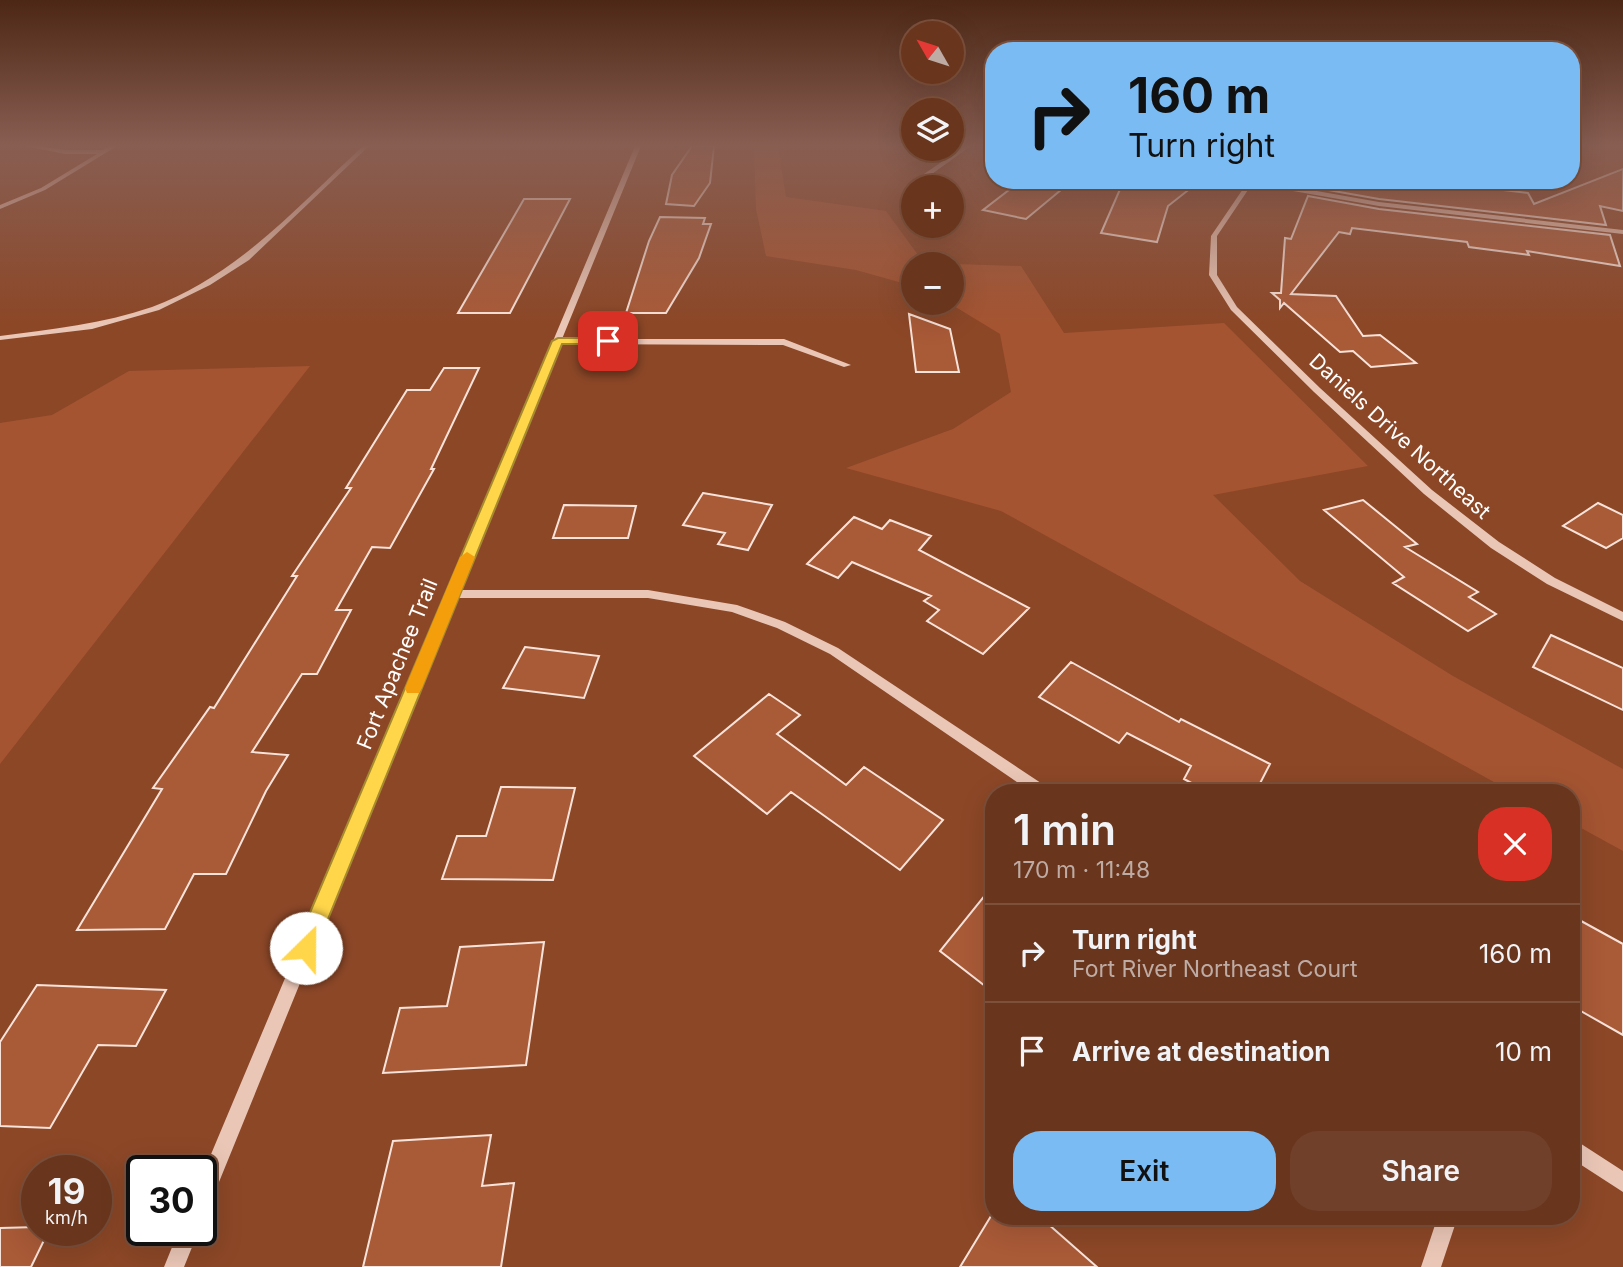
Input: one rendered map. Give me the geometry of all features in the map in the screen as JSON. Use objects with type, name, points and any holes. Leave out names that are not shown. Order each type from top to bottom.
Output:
[{"type":"street","points":[[0,338],[89,327],[156,307],[207,283],[246,258],[303,205]]},
{"type":"street","name":"Fort Apachee Trail","points":[[217,1163],[614,205]]},
{"type":"street","name":"Daniels Drive Northeast","points":[[1235,205],[1214,236],[1213,275],[1234,309],[1428,492],[1496,545],[1539,573],[1623,617]]},
{"type":"street","points":[[1389,205],[1623,232]]},
{"type":"street","points":[[558,341],[784,342],[846,365]]},
{"type":"street","points":[[452,594],[648,594],[733,608],[781,625],[834,652],[1032,784]]},
{"type":"street","points":[[1580,1153],[1623,1182]]},
{"type":"street","points":[[1431,1267],[1445,1225]]},
{"type":"street","points":[[174,1267],[183,1246]]},
{"type":"shaded area","points":[[756,205],[844,205],[886,211],[901,232],[901,238],[906,238],[916,252],[901,252],[901,283],[856,270],[766,256]]},
{"type":"shaded area","points":[[964,264],[1021,266],[1064,333],[1224,323],[1368,466],[1213,495],[1300,581],[1453,676],[1623,769],[1623,851],[1580,827],[1580,784],[1498,784],[1001,511],[846,468],[953,429],[1011,392],[1000,334],[964,312]]},
{"type":"shaded area","points":[[310,366],[0,764],[0,423],[52,415],[129,371]]},
{"type":"building","points":[[520,205],[567,205],[510,313],[458,313]]},
{"type":"building","points":[[989,205],[1043,205],[1026,219],[983,210]]},
{"type":"building","points":[[1113,205],[1169,205],[1157,242],[1101,233]]},
{"type":"building","points":[[1304,205],[1358,205],[1610,235],[1620,266],[1527,251],[1529,255],[1469,247],[1467,242],[1352,228],[1350,234],[1339,232],[1291,294],[1336,296],[1363,336],[1380,335],[1416,363],[1371,367],[1353,351],[1340,352],[1284,303],[1280,308],[1280,300],[1272,293],[1281,293],[1285,238],[1291,239]]},
{"type":"building","points":[[1432,205],[1623,205],[1623,211],[1600,206],[1606,225]]},
{"type":"building","points":[[660,217],[705,218],[703,224],[711,224],[699,258],[666,313],[626,313],[649,241]]},
{"type":"building","points":[[909,315],[950,329],[959,372],[916,372]]},
{"type":"building","points":[[444,368],[479,368],[431,469],[434,469],[390,548],[372,547],[336,610],[351,610],[317,674],[302,674],[252,752],[288,755],[266,791],[226,874],[194,874],[165,929],[77,930],[162,789],[153,788],[210,707],[214,708],[297,576],[292,576],[351,488],[346,488],[407,390],[430,390]]},
{"type":"building","points":[[703,493],[772,505],[748,550],[718,544],[725,533],[683,525]]},
{"type":"building","points":[[1363,500],[1417,544],[1405,547],[1478,592],[1469,597],[1496,614],[1468,631],[1393,583],[1404,577],[1324,510]]},
{"type":"building","points":[[1598,503],[1623,515],[1623,538],[1606,548],[1563,526]]},
{"type":"building","points":[[564,505],[636,506],[628,538],[553,538]]},
{"type":"building","points":[[854,517],[882,529],[890,520],[931,536],[919,550],[1029,608],[983,654],[927,621],[939,610],[924,601],[931,596],[852,562],[838,578],[807,564]]},
{"type":"building","points":[[1551,635],[1623,668],[1623,710],[1533,667]]},
{"type":"building","points":[[525,647],[599,656],[584,698],[503,688]]},
{"type":"building","points":[[1071,662],[1179,722],[1181,719],[1270,764],[1260,784],[1193,784],[1184,779],[1191,766],[1127,733],[1119,743],[1039,697]]},
{"type":"building","points":[[769,694],[800,715],[777,734],[846,785],[864,767],[943,820],[900,870],[791,792],[767,814],[694,756]]},
{"type":"building","points":[[501,787],[575,788],[553,880],[442,879],[457,836],[486,836]]},
{"type":"building","points":[[985,895],[985,986],[940,951]]},
{"type":"building","points":[[1580,920],[1623,944],[1623,1035],[1580,1011]]},
{"type":"building","points":[[544,942],[526,1065],[383,1073],[400,1008],[447,1006],[460,947]]},
{"type":"building","points":[[37,985],[166,990],[136,1046],[98,1045],[50,1128],[0,1126],[0,1042]]},
{"type":"building","points":[[491,1135],[482,1186],[514,1183],[501,1267],[363,1267],[393,1141]]},
{"type":"building","points":[[986,1225],[1049,1225],[1097,1267],[960,1267]]},
{"type":"building","points":[[21,1227],[21,1246],[41,1246],[31,1267],[0,1267],[0,1228]]},
{"type":"slow traffic","points":[[413,688],[467,557]]},
{"type":"route","points":[[306,948],[558,341],[608,341]]}]
